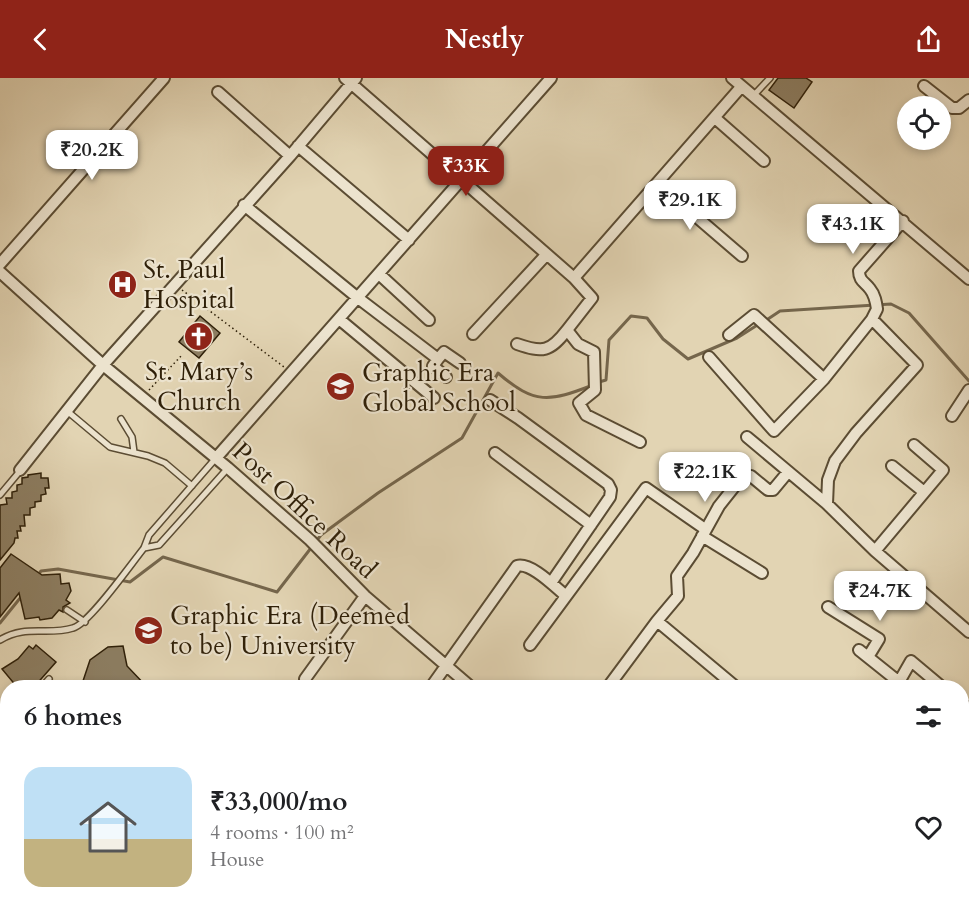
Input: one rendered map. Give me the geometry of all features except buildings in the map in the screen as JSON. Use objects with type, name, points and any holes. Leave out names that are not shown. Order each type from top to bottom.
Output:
[{"type":"street","points":[[0,264],[164,78]]},
{"type":"street","points":[[216,458],[551,78]]},
{"type":"street","points":[[732,78],[969,279]]},
{"type":"street","points":[[20,470],[103,365],[290,156],[351,80],[574,278],[592,298],[567,330],[549,348],[539,350],[518,344]]},
{"type":"street","points":[[924,86],[952,108],[959,108],[969,100]]},
{"type":"street","points":[[574,278],[741,87]]},
{"type":"street","points":[[219,92],[290,156]]},
{"type":"street","points":[[715,118],[764,161]]},
{"type":"street","points":[[298,146],[409,240]]},
{"type":"street","points":[[657,183],[742,256]]},
{"type":"street","points":[[244,205],[358,298],[438,359]]},
{"type":"street","points":[[827,504],[828,480],[835,461],[856,433],[917,365],[875,309],[870,289],[860,279],[859,271],[903,221]]},
{"type":"street","points":[[473,334],[546,255]]},
{"type":"street","name":"Post Office Road","points":[[0,272],[103,365],[228,468],[314,543],[365,596],[463,680]]},
{"type":"street","points":[[379,274],[429,320]]},
{"type":"street","points":[[709,357],[774,431],[824,379],[875,309]]},
{"type":"street","points":[[729,334],[754,315],[824,379]]},
{"type":"street","points":[[339,319],[434,398]]},
{"type":"street","points":[[567,330],[578,344],[594,352],[595,385],[579,403],[586,415],[640,442]]},
{"type":"street","points":[[446,377],[433,366],[444,352],[460,363]]},
{"type":"street","points":[[952,416],[968,385]]},
{"type":"street","points":[[490,400],[608,484],[611,490],[610,497],[551,583]]},
{"type":"street","points":[[747,437],[827,504],[875,551],[969,632]]},
{"type":"street","points":[[875,551],[943,470],[914,445]]},
{"type":"street","points":[[495,453],[591,525]]},
{"type":"street","points":[[892,466],[924,492]]},
{"type":"street","points":[[613,680],[678,596],[677,576],[693,553],[719,506],[742,477],[751,476],[768,490],[773,490],[788,471]]},
{"type":"street","points":[[530,645],[646,488],[762,573]]},
{"type":"street","points":[[436,680],[517,566],[526,566],[566,596]]},
{"type":"street","points":[[305,679],[365,596]]},
{"type":"street","points":[[828,607],[879,639],[863,654],[896,680]]},
{"type":"street","points":[[657,621],[728,680]]},
{"type":"street","points":[[900,680],[911,661],[934,680]]},
{"type":"lane","points":[[753,96],[770,78]]},
{"type":"lane","points":[[66,411],[110,447],[134,452],[165,463],[192,486]]},
{"type":"lane","points":[[121,419],[132,437],[134,452]]},
{"type":"lane","points":[[0,640],[15,632],[72,629],[85,622],[144,548],[149,535],[216,458]]},
{"type":"lane","points":[[144,548],[159,545],[228,468]]},
{"type":"lane","points":[[0,495],[20,470]]},
{"type":"lane","points":[[67,610],[85,622]]},
{"type":"path","points":[[174,284],[292,373]]},
{"type":"path","points":[[143,398],[182,355]]},
{"type":"waterway","points":[[765,321],[780,311],[891,304],[909,313],[969,381]]},
{"type":"waterway","points":[[599,382],[606,380],[609,340],[631,316],[647,318],[663,339],[688,359],[737,338],[759,324]]},
{"type":"waterway","points":[[38,575],[41,571],[58,569],[130,582],[163,557],[277,592],[321,535],[378,493],[462,438],[498,373],[522,391],[543,397],[565,395],[593,385]]},
{"type":"waterway","points":[[0,623],[21,597]]},
{"type":"place","name":"St. Paul Hospital","points":[[122,284]]},
{"type":"place","name":"St. Mary’s Church","points":[[199,337]]},
{"type":"place","name":"Graphic Era Global School","points":[[341,387]]},
{"type":"place","name":"Graphic Era (Deemed to be) University","points":[[149,630]]}]
